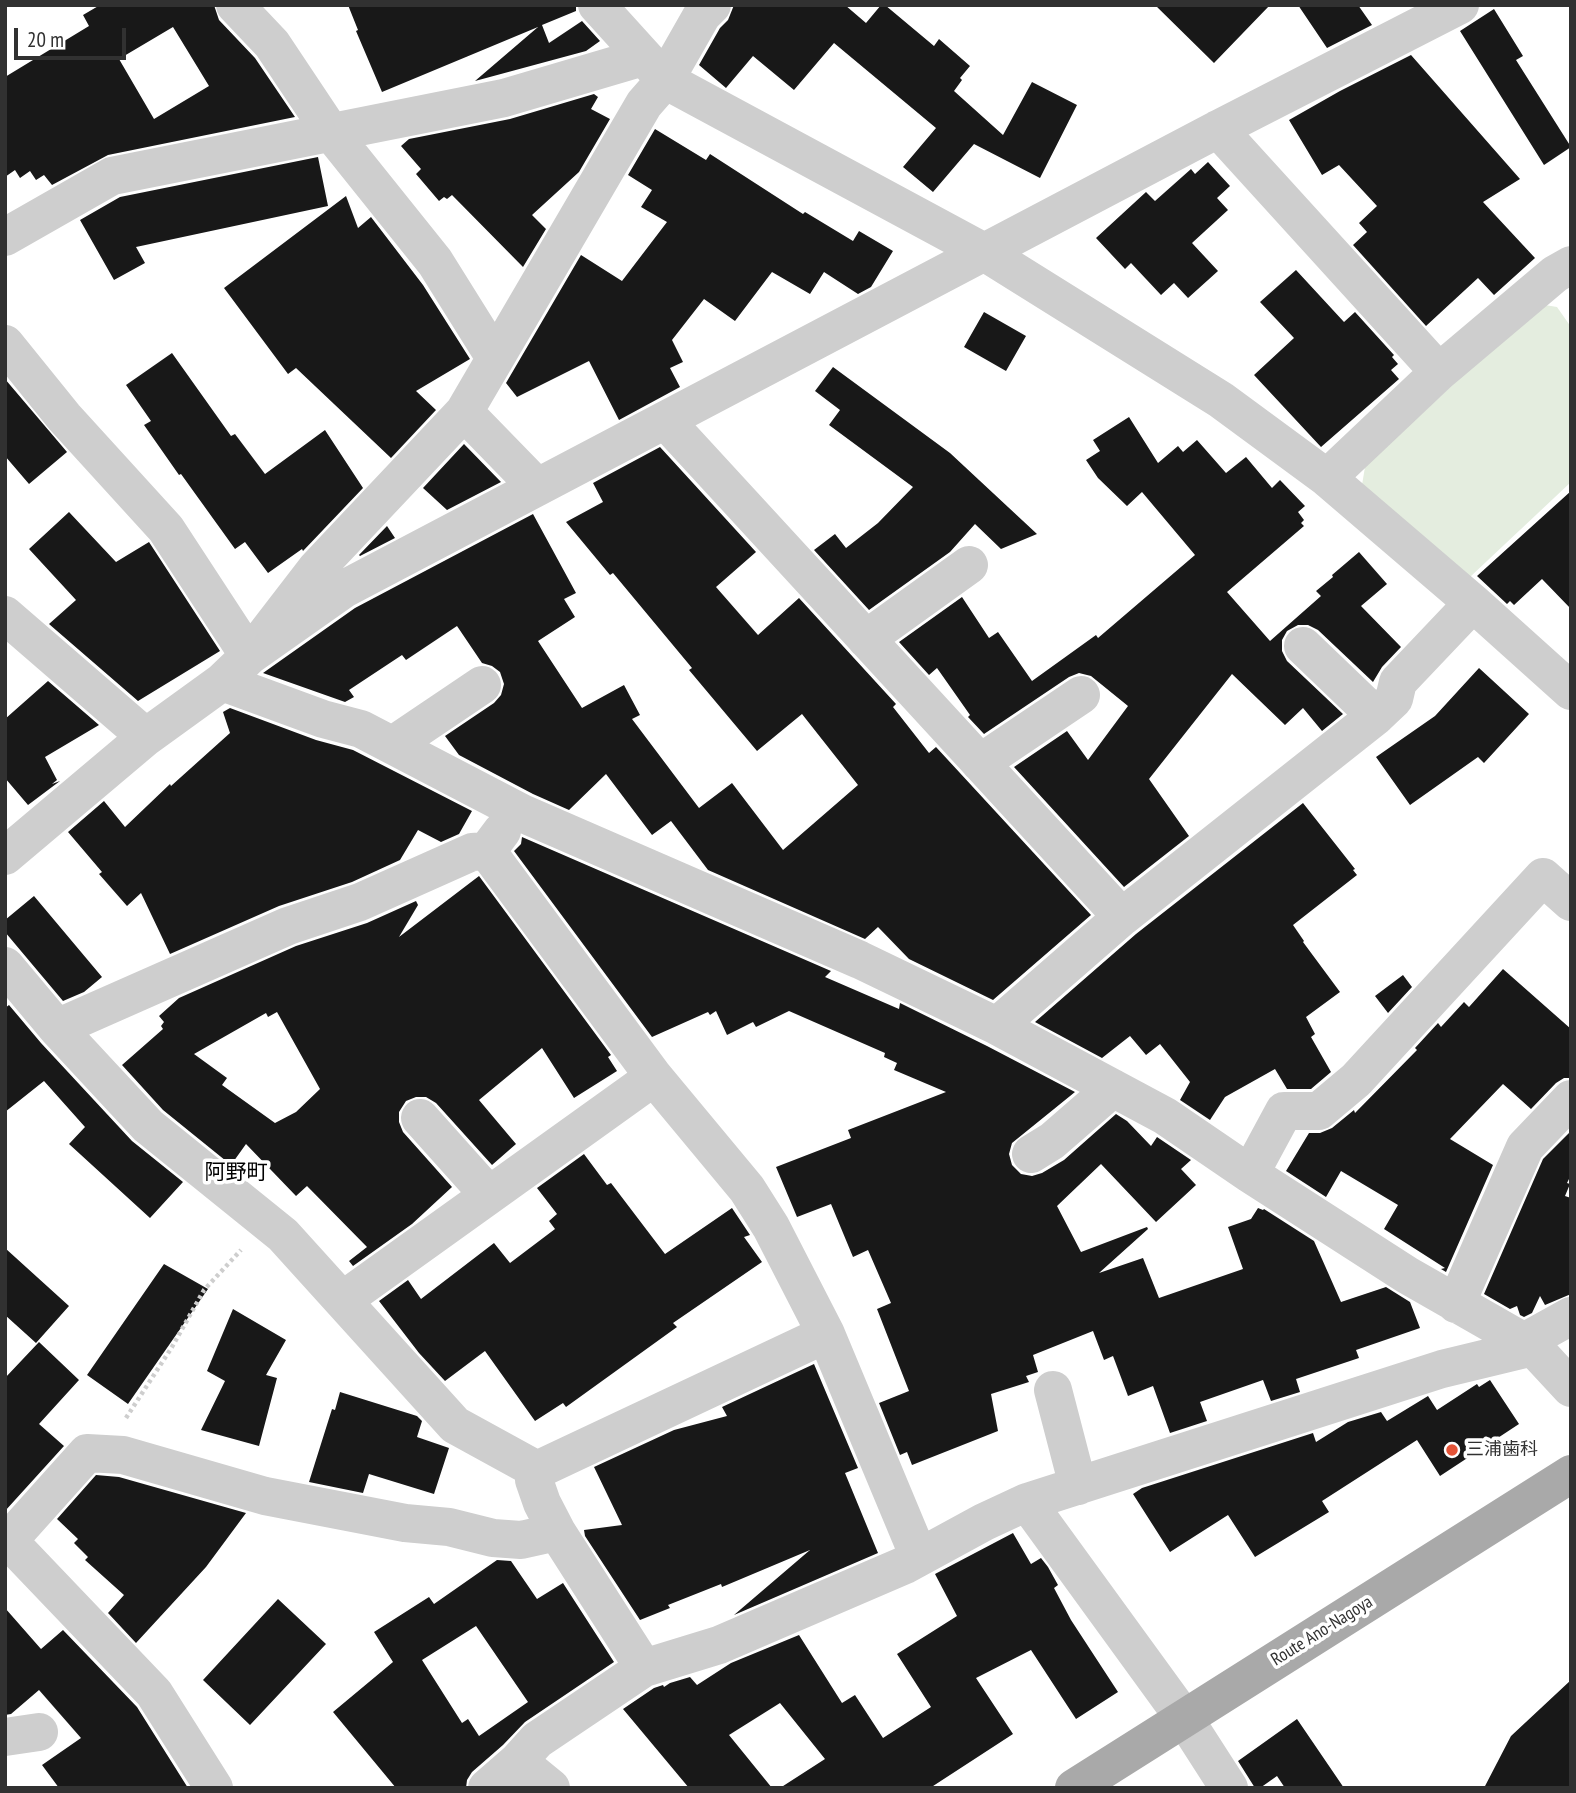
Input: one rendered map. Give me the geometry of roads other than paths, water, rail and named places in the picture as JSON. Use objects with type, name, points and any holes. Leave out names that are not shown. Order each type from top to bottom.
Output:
[{"type":"main road","name":"Route Ano-Nagoya","points":[[1073,1788],[1571,1474]]},
{"type":"street","points":[[234,5],[272,44],[330,131],[435,262],[495,358]]},
{"type":"street","points":[[597,5],[654,69],[984,252],[1220,400],[1327,478],[1571,691]]},
{"type":"street","points":[[5,856],[146,737],[222,682],[249,656],[316,569],[464,412],[644,104],[654,69],[712,5]]},
{"type":"street","points":[[249,656],[344,589],[1218,129],[1460,5]]},
{"type":"street","points":[[5,237],[112,176],[654,69]]},
{"type":"street","points":[[1218,129],[1439,372]]},
{"type":"street","points":[[1327,478],[1439,372],[1565,279]]},
{"type":"street","points":[[5,344],[64,417],[166,529],[249,656]]},
{"type":"street","points":[[464,412],[537,487]]},
{"type":"street","points":[[664,420],[1122,917]]},
{"type":"street","points":[[866,639],[969,565]]},
{"type":"street","points":[[997,1026],[1122,917],[1376,716],[1394,699],[1398,682],[1473,603]]},
{"type":"street","points":[[5,615],[146,737]]},
{"type":"street","points":[[1303,646],[1376,716]]},
{"type":"street","points":[[222,682],[323,719],[361,729],[517,811],[860,960],[997,1026],[1165,1116],[1407,1275],[1529,1345],[1571,1388]]},
{"type":"street","points":[[393,745],[482,685]]},
{"type":"street","points":[[980,763],[1081,695]]},
{"type":"street","points":[[57,1028],[288,926],[360,902],[472,852],[487,850],[517,811]]},
{"type":"street","points":[[487,850],[654,1077],[747,1189],[771,1227],[826,1334],[919,1557]]},
{"type":"street","points":[[1250,1174],[1284,1111],[1320,1111],[1356,1080],[1543,877],[1571,902]]},
{"type":"street","points":[[5,966],[57,1028],[148,1126],[284,1235],[455,1425],[537,1470]]},
{"type":"street","points":[[343,1300],[654,1077]]},
{"type":"street","points":[[1031,1154],[1052,1141],[1113,1088]]},
{"type":"street","points":[[1456,1304],[1525,1147],[1571,1099]]},
{"type":"street","points":[[420,1118],[489,1195]]},
{"type":"street","points":[[487,1788],[537,1740],[644,1668],[719,1645],[919,1557],[1027,1502],[1442,1368],[1529,1345],[1571,1316]]},
{"type":"street","points":[[644,1668],[557,1532],[534,1480],[537,1470],[826,1334]]},
{"type":"street","points":[[1053,1390],[1079,1486]]},
{"type":"street","points":[[214,1788],[154,1693],[7,1539],[87,1453],[123,1455],[265,1496],[405,1523],[449,1527],[493,1538],[521,1540],[557,1532]]},
{"type":"street","points":[[1027,1502],[1184,1718],[1230,1788]]},
{"type":"street","points":[[518,1761],[551,1788]]},
{"type":"place","name":"三浦歯科","points":[[1452,1450]]},
{"type":"district","name":"阿野町","points":[[236,1173]]}]
